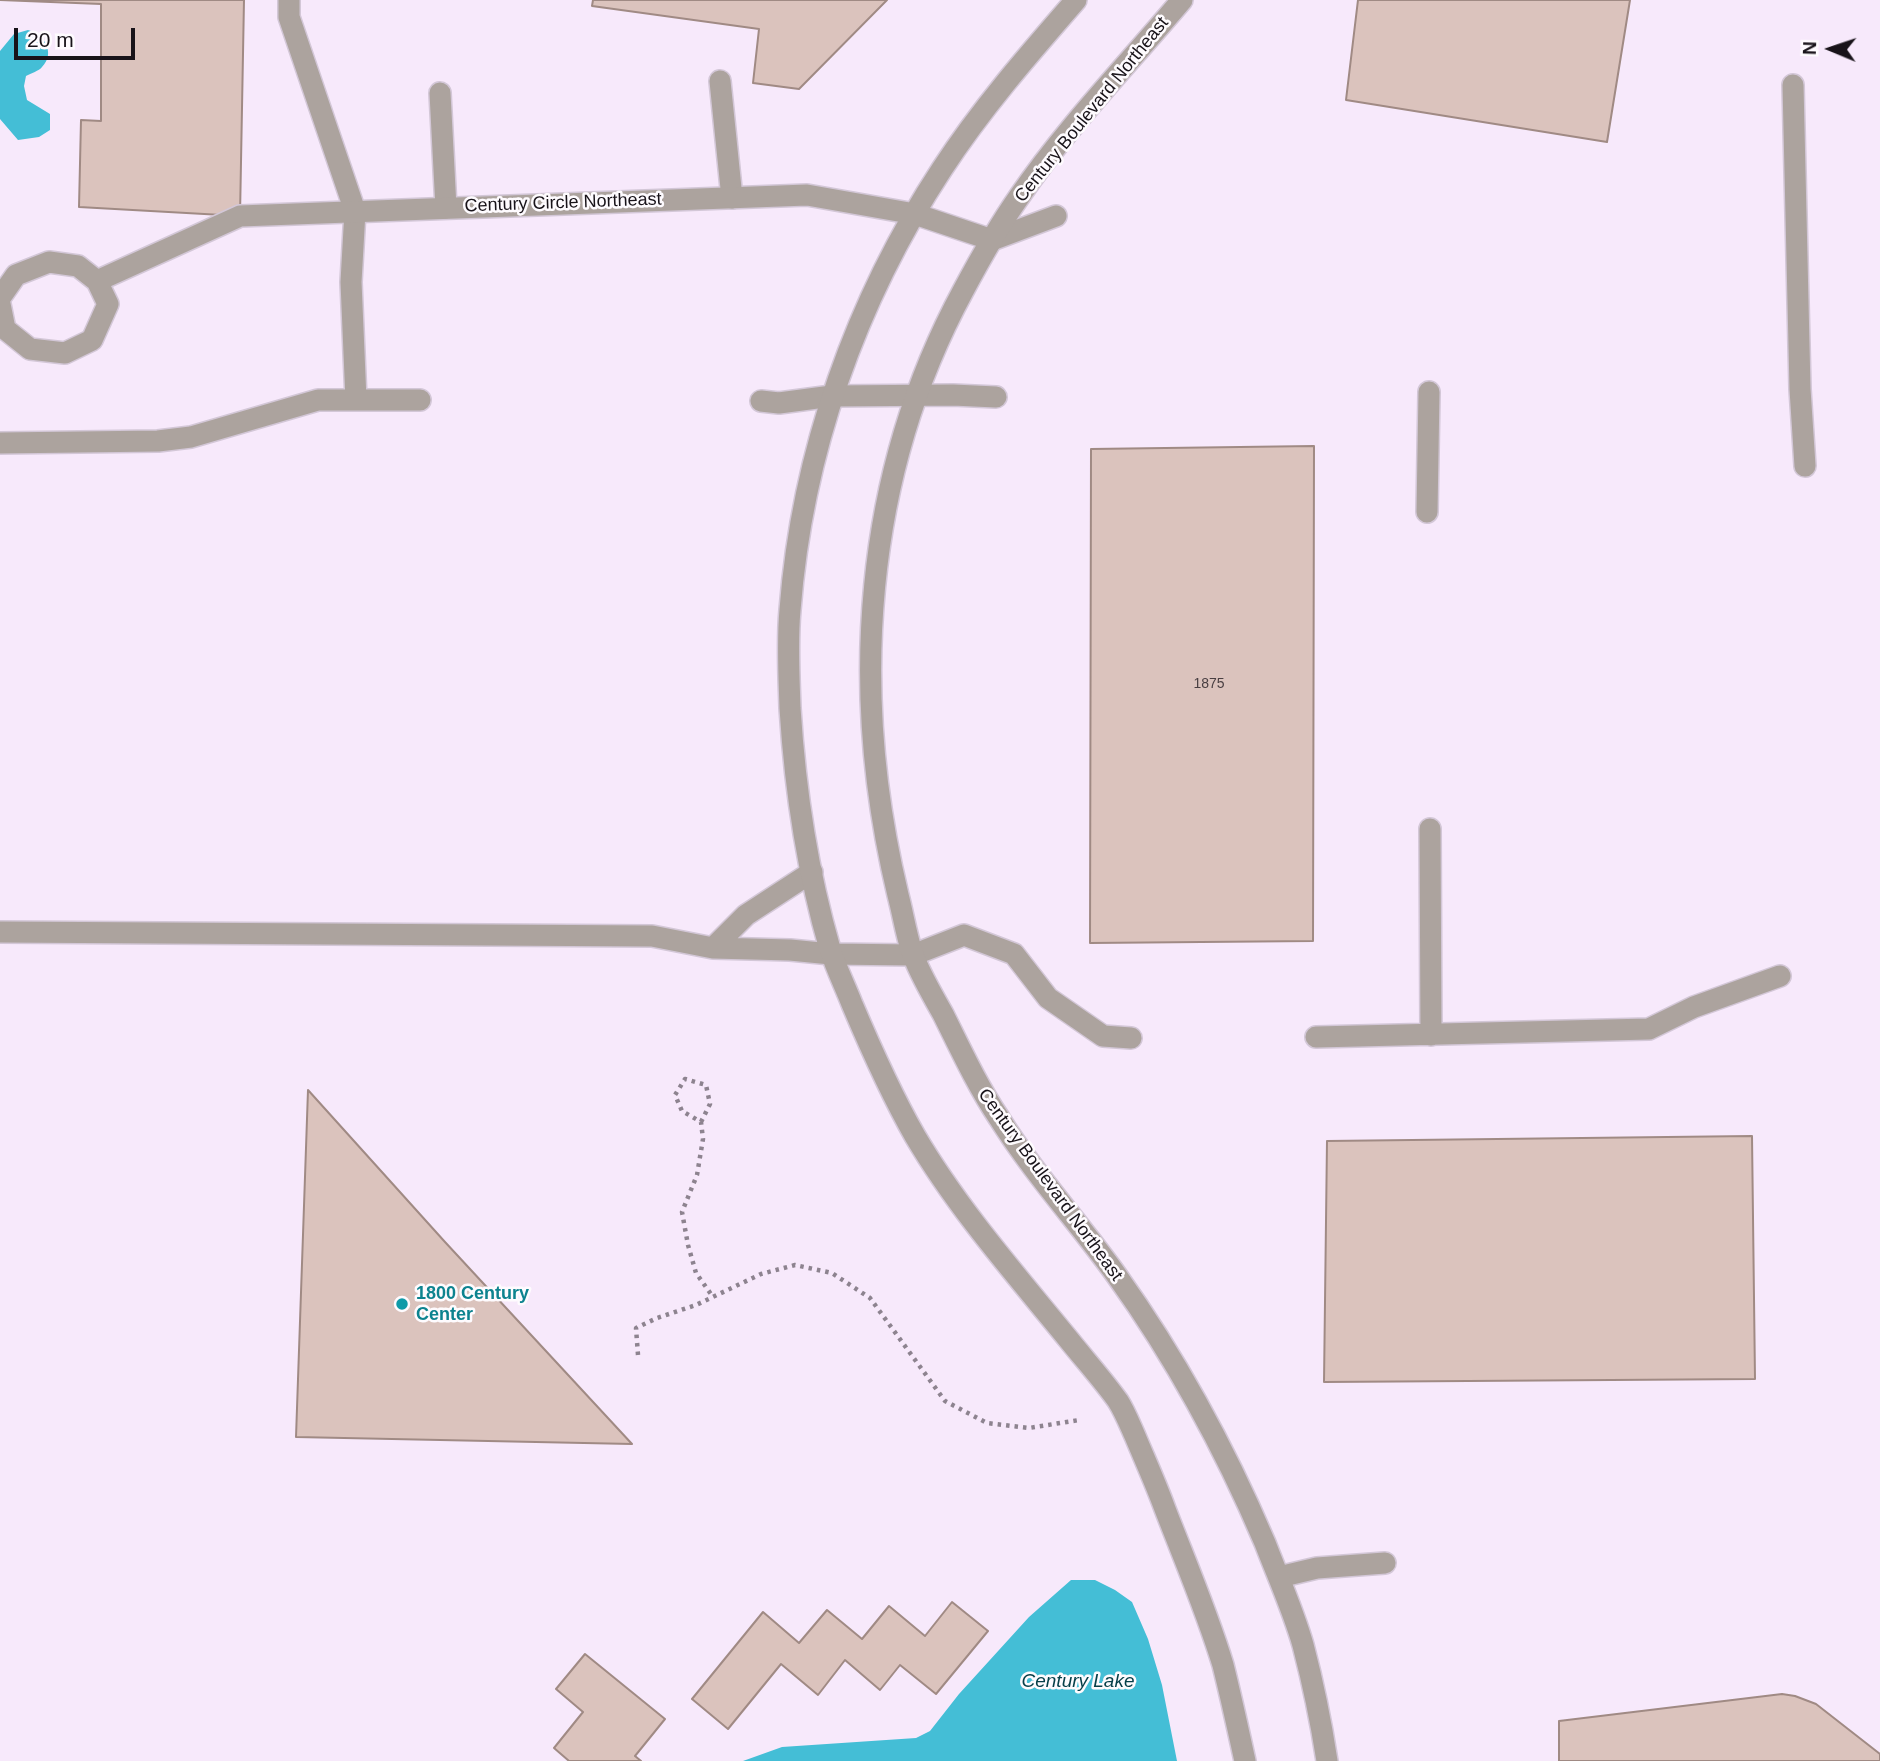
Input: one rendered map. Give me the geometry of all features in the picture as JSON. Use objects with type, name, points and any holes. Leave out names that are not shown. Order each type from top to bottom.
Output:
[{"type":"street","points":[[289,0],[289,17],[355,211],[351,282],[356,400]]},
{"type":"street","points":[[1076,0],[966,133],[940,171],[866,309],[832,396],[808,483],[789,613],[793,748],[806,851],[831,954],[886,1080],[930,1159],[1000,1255],[1121,1405],[1205,1612],[1222,1664],[1245,1761]]},
{"type":"street","name":"Century Boulevard Northeast","points":[[1182,0],[1046,160],[1019,197],[963,291],[937,342],[908,418],[886,502],[877,561],[870,634],[871,709],[878,796],[913,955],[972,1074],[1001,1122],[1117,1276],[1156,1334],[1194,1397],[1243,1492],[1279,1577],[1303,1646],[1326,1761]]},
{"type":"street","points":[[720,80],[732,198]]},
{"type":"street","points":[[1793,85],[1800,389],[1805,466]]},
{"type":"street","points":[[440,93],[446,208]]},
{"type":"street","name":"Century Circle Northeast","points":[[97,281],[240,216],[807,195],[915,214],[992,240]]},
{"type":"street","points":[[992,240],[1056,216]]},
{"type":"street","points":[[0,298],[16,275],[49,262],[78,266],[97,281],[108,304],[92,340],[65,353],[30,349],[5,329],[0,304]]},
{"type":"street","points":[[1427,512],[1429,392]]},
{"type":"street","points":[[761,401],[779,403],[832,396],[996,397]]},
{"type":"street","points":[[0,443],[169,440],[191,437],[318,400],[420,400]]},
{"type":"street","points":[[1430,829],[1431,1035]]},
{"type":"street","points":[[713,948],[746,915],[812,872]]},
{"type":"street","points":[[0,932],[652,936],[713,948],[913,955],[964,935],[1014,954],[1048,998],[1102,1035],[1131,1038]]},
{"type":"street","points":[[1316,1037],[1649,1029],[1694,1007],[1780,976]]},
{"type":"street","points":[[1279,1577],[1317,1568],[1385,1563]]},
{"type":"path","points":[[701,1122],[682,1111],[675,1095],[685,1079],[706,1085],[710,1104],[701,1122],[703,1139],[697,1175],[682,1212],[696,1273],[713,1297]]},
{"type":"path","points":[[638,1355],[636,1328],[761,1274],[794,1265],[832,1273],[870,1298],[945,1401],[988,1423],[1029,1428],[1079,1420]]},
{"type":"water","points":[[28,30],[43,40],[48,56],[41,68],[26,76],[24,86],[27,100],[50,114],[50,130],[39,137],[18,140],[0,119],[0,51],[14,34]]},
{"type":"water","name":"Century Lake","points":[[1071,1580],[1095,1580],[1132,1602],[1148,1639],[1162,1685],[1177,1761],[743,1761],[782,1747],[916,1738],[930,1731],[959,1694],[1029,1617]]},
{"type":"building","points":[[0,0],[244,0],[240,216],[79,207],[81,120],[101,121],[101,4]]},
{"type":"building","points":[[593,0],[887,0],[799,89],[753,83],[759,29],[592,6]]},
{"type":"building","points":[[1358,0],[1630,0],[1607,142],[1346,100]]},
{"type":"building","points":[[1314,446],[1313,941],[1090,943],[1091,449]]},
{"type":"building","name":"1800 Century Center","points":[[308,1090],[445,1242],[632,1444],[296,1437]]},
{"type":"building","points":[[1752,1136],[1755,1379],[1324,1382],[1327,1141]]},
{"type":"building","points":[[952,1602],[988,1631],[936,1694],[900,1665],[880,1690],[845,1660],[818,1695],[781,1664],[728,1729],[692,1699],[763,1612],[799,1643],[827,1610],[862,1639],[889,1606],[925,1636]]},
{"type":"building","points":[[585,1654],[665,1719],[635,1756],[641,1761],[569,1761],[554,1748],[583,1712],[556,1689]]},
{"type":"building","points":[[1782,1694],[1816,1704],[1880,1754],[1880,1761],[1559,1761],[1559,1721]]},
{"type":"place","name":"1800 Century Center","points":[[402,1304]]}]
